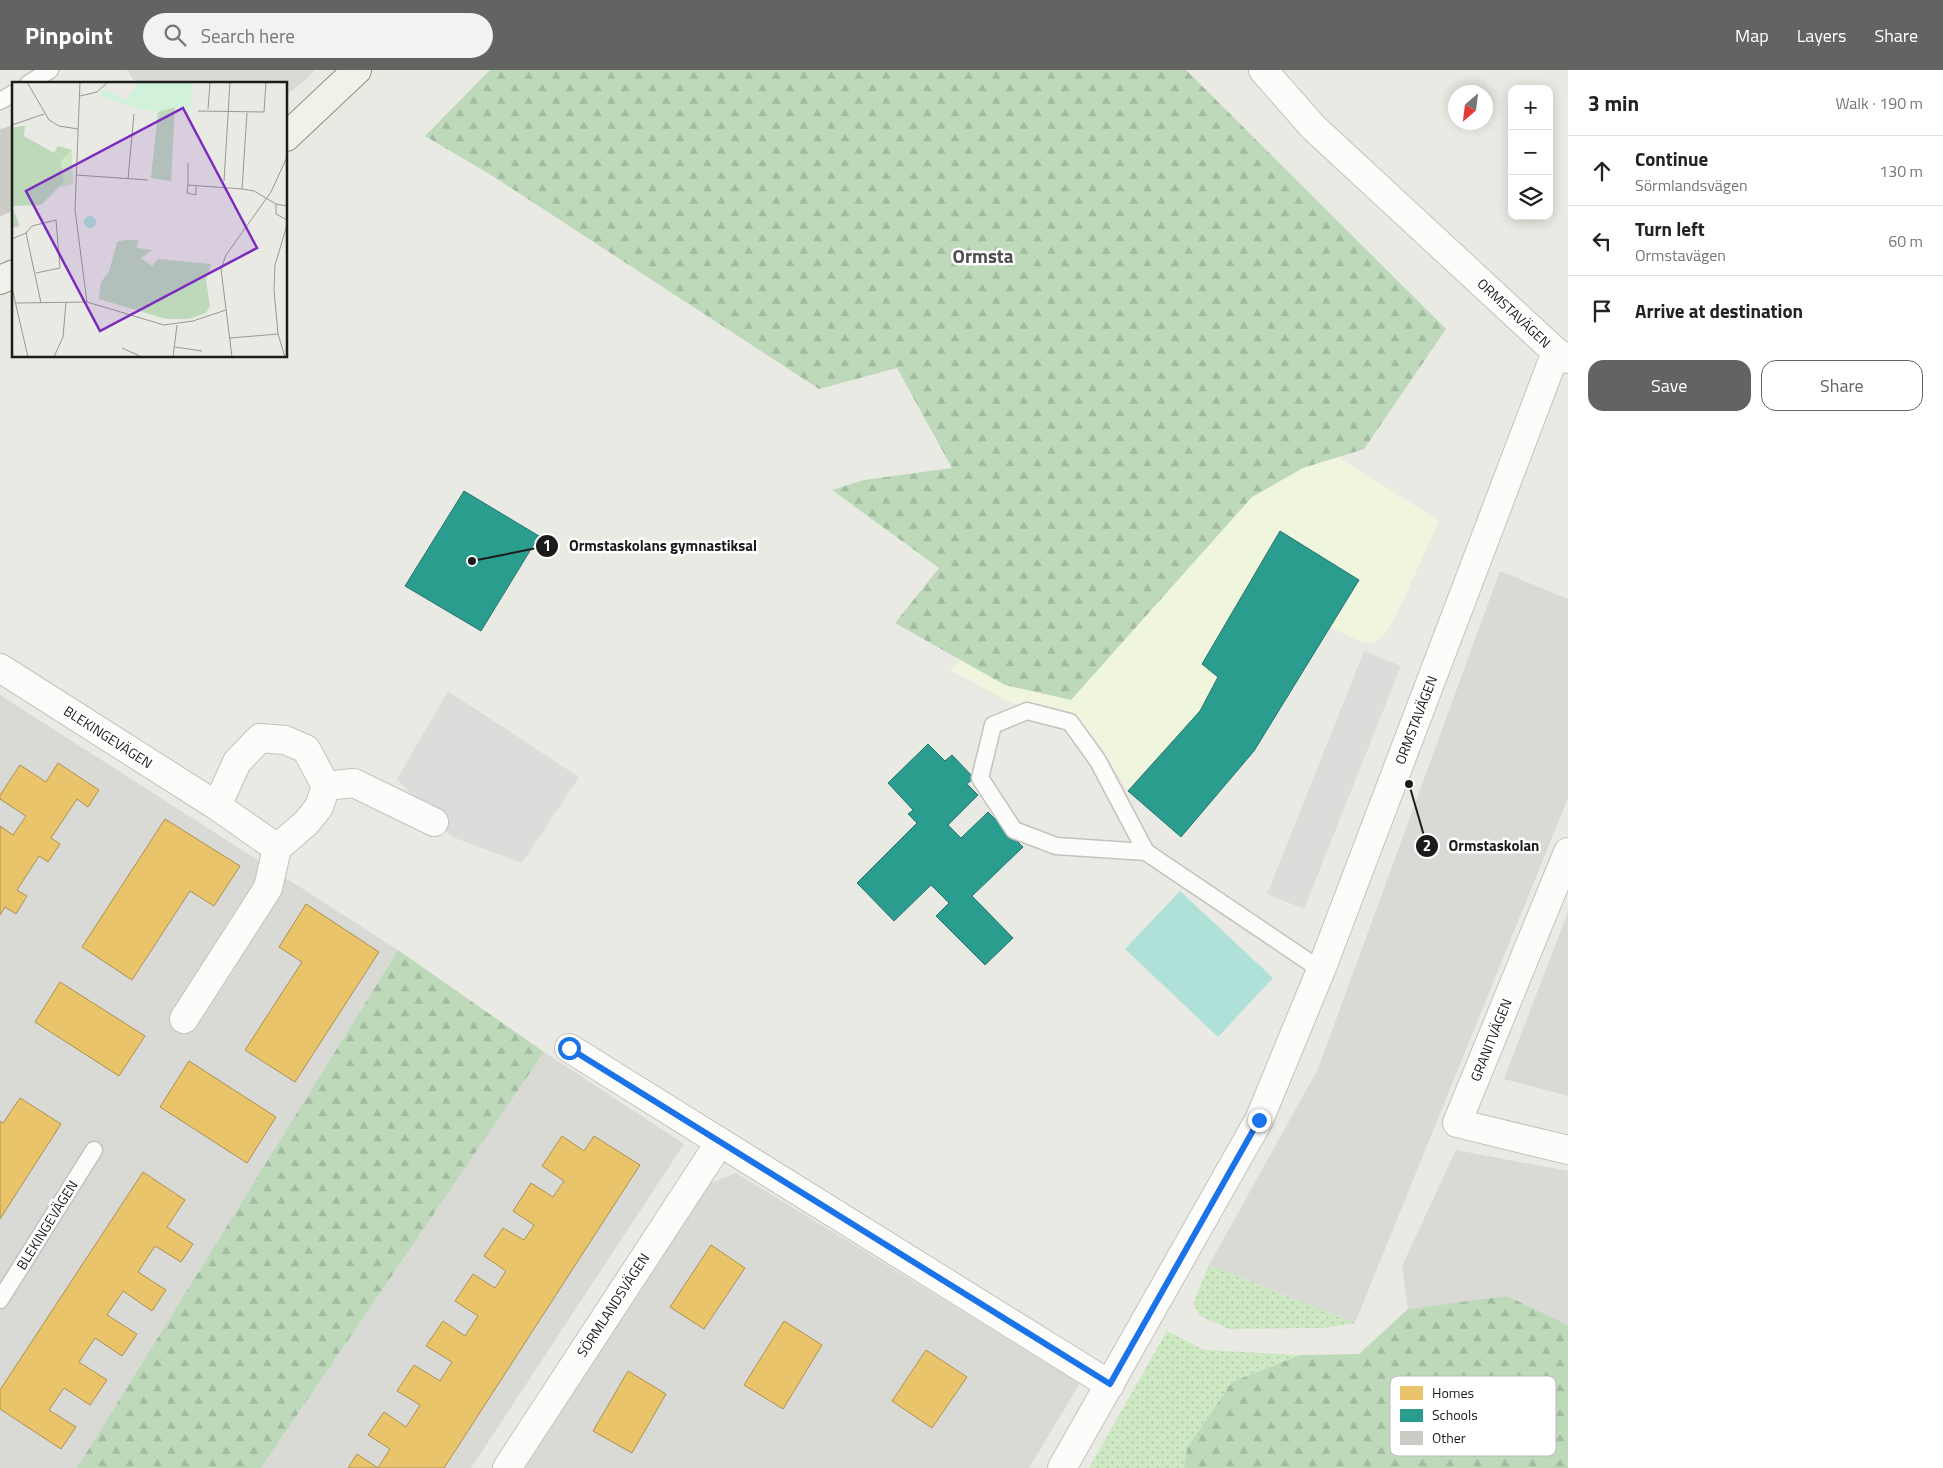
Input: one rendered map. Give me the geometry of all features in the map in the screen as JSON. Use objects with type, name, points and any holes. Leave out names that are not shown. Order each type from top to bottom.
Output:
[{"type":"main road","points":[[288,135],[357,70]]},
{"type":"main road","points":[[0,280],[12,275]]},
{"type":"street","name":"ORMSTAVÄGEN","points":[[1062,1468],[1259,1120],[1321,970],[1562,356],[1314,127],[1263,70]]},
{"type":"street","name":"BLEKINGEVÄGEN","points":[[0,668],[217,806],[277,848]]},
{"type":"street","points":[[184,1019],[268,888],[277,848],[306,823],[320,806],[326,786],[306,749],[286,740],[260,738],[236,762],[217,806]]},
{"type":"street","points":[[326,786],[354,783],[434,822]]},
{"type":"street","name":"GRANITVÄGEN","points":[[1568,852],[1457,1123],[1568,1150]]},
{"type":"street","points":[[569,1048],[1110,1384]]},
{"type":"street","name":"SÖRMLANDSVÄGEN","points":[[507,1468],[720,1142]]},
{"type":"lane","points":[[31,82],[50,70]]},
{"type":"lane","points":[[0,102],[12,94]]},
{"type":"lane","points":[[1146,852],[1056,846],[1014,830],[980,778],[993,725],[1027,711],[1070,722],[1098,761],[1146,852],[1321,970]]},
{"type":"lane","name":"BLEKINGEVÄGEN","points":[[0,1300],[94,1150]]},
{"type":"shaded area","points":[[127,70],[315,70],[288,93],[288,82],[135,82]]},
{"type":"shaded area","points":[[1277,418],[1439,521],[1401,605],[1386,633],[1373,643],[1362,642],[1330,627],[1254,751],[1181,837],[1128,791],[1099,744],[1074,713],[1012,703],[950,670],[1189,437]]},
{"type":"shaded area","points":[[1500,571],[1568,599],[1568,798],[1355,1323],[1209,1265],[1318,1069]]},
{"type":"shaded area","points":[[1364,651],[1401,666],[1304,909],[1267,894]]},
{"type":"shaded area","points":[[448,691],[579,777],[522,863],[452,837],[397,779]]},
{"type":"shaded area","points":[[0,695],[398,950],[77,1468],[0,1468]]},
{"type":"shaded area","points":[[1180,891],[1273,978],[1218,1037],[1125,949]]},
{"type":"shaded area","points":[[1568,912],[1568,1096],[1504,1079]]},
{"type":"shaded area","points":[[544,1052],[684,1144],[471,1468],[261,1468]]},
{"type":"shaded area","points":[[1456,1150],[1568,1171],[1568,1325],[1507,1296],[1408,1309],[1402,1266]]},
{"type":"shaded area","points":[[736,1173],[1080,1383],[1029,1468],[525,1468],[708,1184]]},
{"type":"green space","points":[[490,70],[1186,70],[1446,329],[1364,449],[1303,468],[1252,497],[1071,700],[1005,685],[895,623],[939,568],[832,490],[864,480],[952,468],[897,368],[819,389],[491,175],[425,136]]},
{"type":"green space","points":[[398,950],[544,1052],[261,1468],[77,1468]]},
{"type":"green space","points":[[1209,1265],[1355,1323],[1324,1328],[1229,1329],[1200,1316],[1193,1304]]},
{"type":"green space","points":[[1507,1296],[1568,1325],[1568,1468],[1184,1468],[1187,1448],[1232,1382],[1300,1355],[1359,1354],[1408,1309]]},
{"type":"green space","points":[[1167,1331],[1204,1350],[1300,1355],[1232,1382],[1187,1448],[1184,1468],[1089,1468]]},
{"type":"building: Homes","points":[[58,763],[99,790],[88,807],[77,799],[51,838],[60,844],[48,862],[39,856],[17,890],[27,896],[16,914],[5,907],[0,915],[0,826],[13,835],[26,816],[0,799],[0,795],[20,765],[46,782]]},
{"type":"building: Homes","points":[[165,819],[240,866],[214,906],[190,891],[132,980],[82,947]]},
{"type":"building: Homes","points":[[306,904],[379,952],[295,1082],[245,1050],[302,962],[279,947]]},
{"type":"building: Homes","points":[[60,982],[145,1036],[119,1076],[35,1022]]},
{"type":"building: Homes","points":[[189,1061],[276,1117],[247,1163],[160,1107]]},
{"type":"building: Homes","points":[[20,1098],[61,1124],[0,1219],[0,1121],[3,1123]]},
{"type":"building: Homes","points":[[562,1136],[584,1151],[594,1136],[640,1165],[444,1468],[378,1468],[390,1449],[368,1435],[384,1412],[406,1427],[420,1405],[397,1391],[414,1365],[440,1381],[452,1362],[426,1346],[443,1321],[465,1336],[478,1316],[455,1301],[473,1274],[495,1288],[506,1271],[484,1256],[503,1228],[524,1240],[534,1225],[513,1211],[531,1183],[553,1197],[564,1181],[542,1166]]},
{"type":"building: Homes","points":[[143,1172],[185,1200],[167,1227],[193,1244],[181,1262],[155,1246],[138,1272],[166,1290],[152,1311],[123,1291],[107,1315],[137,1334],[122,1356],[95,1338],[79,1362],[107,1380],[90,1405],[64,1388],[49,1410],[76,1427],[61,1449],[0,1409],[0,1390]]},
{"type":"building: Homes","points":[[711,1245],[745,1268],[704,1329],[670,1307]]},
{"type":"building: Homes","points":[[784,1321],[822,1345],[783,1409],[744,1385]]},
{"type":"building: Homes","points":[[926,1350],[967,1377],[932,1428],[892,1401]]},
{"type":"building: Homes","points":[[628,1371],[666,1394],[632,1453],[593,1431]]},
{"type":"building: Homes","points":[[357,1454],[378,1468],[348,1468]]},
{"type":"building: Schools","points":[[464,491],[539,536],[481,631],[405,586]]},
{"type":"building: Schools","points":[[1280,531],[1359,580],[1254,751],[1181,837],[1128,791],[1200,711],[1218,677],[1202,664]]},
{"type":"building: Schools","points":[[928,744],[945,761],[952,755],[974,778],[967,784],[978,795],[948,825],[961,838],[988,812],[1023,847],[972,896],[1013,938],[985,965],[936,916],[949,903],[931,885],[894,921],[857,883],[917,823],[908,814],[913,810],[888,783]]},
{"type":"building: Other","points":[[12,126],[12,211],[0,216],[0,130]]},
{"type":"place","name":"Ormstaskolans gymnastiksal","points":[[472,561]]},
{"type":"place","name":"Ormstaskolan","points":[[1409,784]]},
{"type":"district","name":"Ormsta","points":[[983,256]]},
{"type":"route","points":[[569,1048],[1110,1384],[1259,1120]]}]
